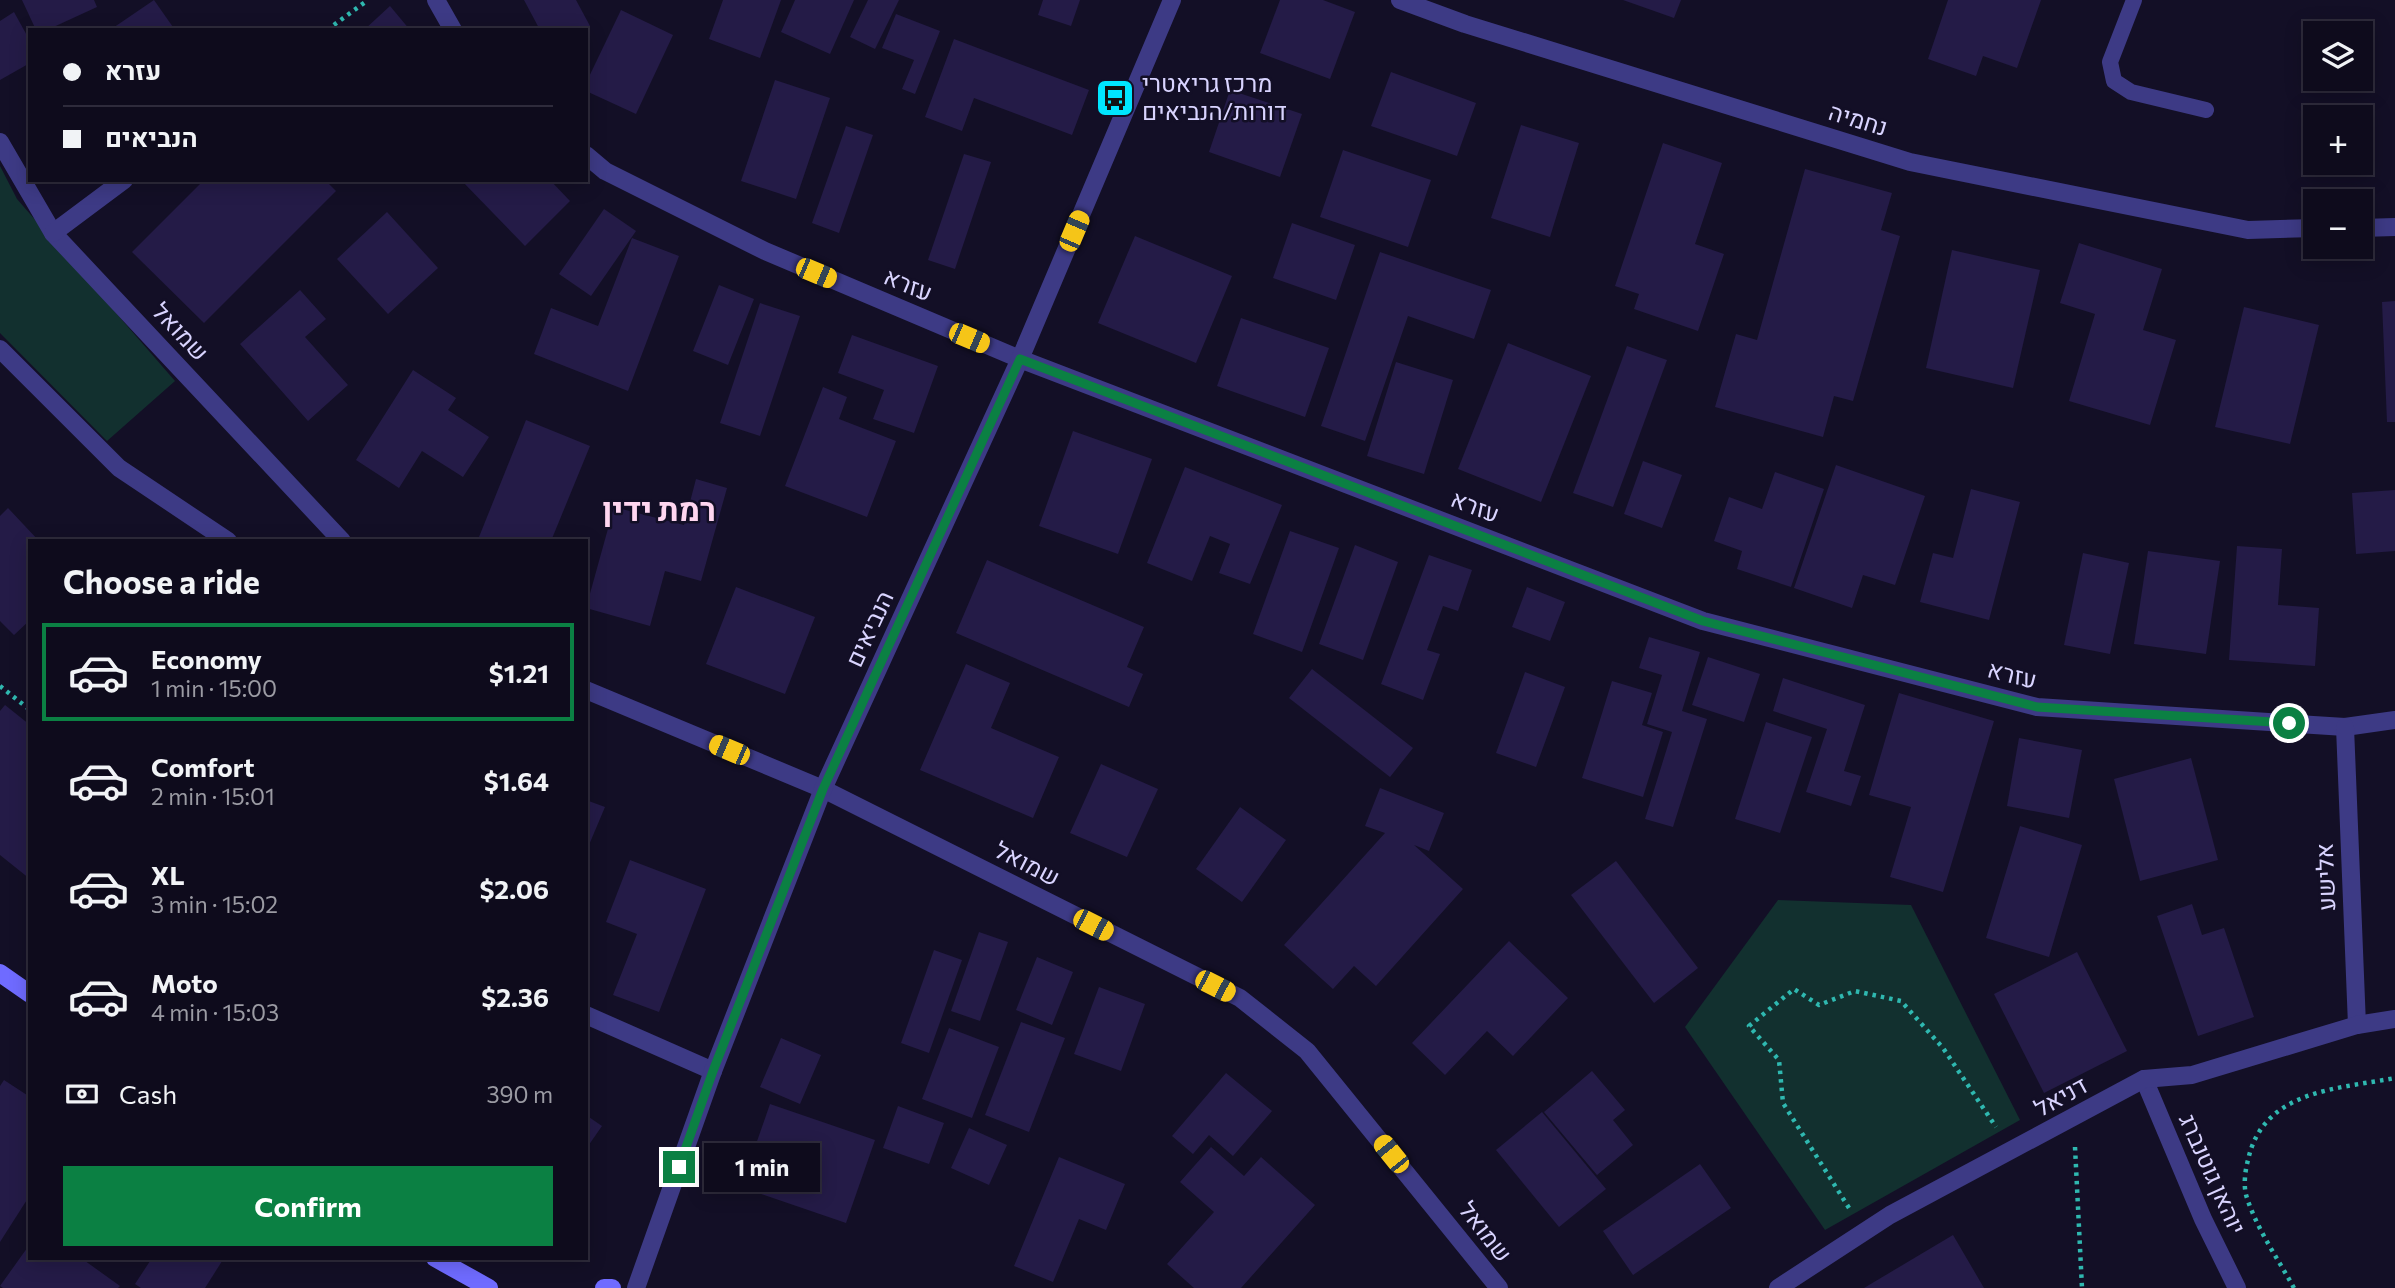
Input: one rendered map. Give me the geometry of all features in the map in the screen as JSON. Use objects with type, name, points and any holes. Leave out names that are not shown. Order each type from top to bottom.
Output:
[{"type":"street","points":[[436,0],[452,28]]},
{"type":"street","name":"הנביאים","points":[[636,1288],[713,1071],[823,789],[1020,359],[1172,0]]},
{"type":"street","name":"נחמיה","points":[[1409,2],[1465,24],[1910,162],[2248,230],[2303,229]]},
{"type":"street","name":"שמואל","points":[[0,142],[54,233],[340,539]]},
{"type":"street","name":"עזרא","points":[[588,157],[605,171],[765,251],[1020,359],[1703,621],[2037,707],[2345,727],[2395,720]]},
{"type":"street","points":[[54,233],[121,182]]},
{"type":"street","points":[[2373,228],[2395,227]]},
{"type":"street","points":[[0,349],[119,468],[225,539]]},
{"type":"street","name":"שמואל","points":[[588,691],[823,789],[1240,998],[1307,1051],[1499,1288]]},
{"type":"street","name":"אלישע","points":[[2345,727],[2357,1025]]},
{"type":"street","points":[[0,973],[28,994]]},
{"type":"street","points":[[588,1016],[713,1071]]},
{"type":"street","name":"דניאל","points":[[1778,1288],[1890,1215],[2144,1079],[2192,1075],[2357,1025],[2395,1019]]},
{"type":"street","name":"יוהאן גוטנברג","points":[[2144,1079],[2203,1219],[2237,1288]]},
{"type":"street","points":[[439,1260],[489,1288]]},
{"type":"street","points":[[604,1288],[612,1288]]},
{"type":"lane","points":[[2134,0],[2110,62],[2114,81],[2131,92],[2206,110]]},
{"type":"path","points":[[330,28],[368,0]]},
{"type":"path","points":[[0,686],[28,708]]},
{"type":"path","points":[[1864,1232],[1783,1103],[1779,1060],[1749,1026],[1794,989],[1819,1005],[1855,991],[1901,1001],[1943,1048],[2012,1151]]},
{"type":"path","points":[[2294,1288],[2260,1228],[2246,1195],[2246,1168],[2251,1144],[2272,1116],[2298,1098],[2395,1078]]},
{"type":"path","points":[[2073,1118],[2082,1288]]},
{"type":"green space","points":[[0,166],[17,199],[175,381],[107,441],[0,333]]},
{"type":"green space","points":[[1778,900],[1911,905],[2020,1120],[1825,1230],[1685,1027]]},
{"type":"building","points":[[22,0],[94,0],[97,7],[51,28],[35,28]]},
{"type":"building","points":[[154,0],[174,28],[113,28]]},
{"type":"building","points":[[524,0],[576,0],[590,26],[586,28],[539,28]]},
{"type":"building","points":[[723,0],[781,0],[760,58],[709,39]]},
{"type":"building","points":[[795,0],[854,0],[830,54],[781,32]]},
{"type":"building","points":[[868,0],[899,0],[875,49],[850,37]]},
{"type":"building","points":[[1043,0],[1080,0],[1071,26],[1038,15]]},
{"type":"building","points":[[1280,0],[1323,0],[1355,12],[1330,79],[1260,53]]},
{"type":"building","points":[[1623,0],[1681,0],[1674,18]]},
{"type":"building","points":[[1948,0],[2041,0],[2017,68],[1983,56],[1976,76],[1928,59]]},
{"type":"building","points":[[390,6],[408,28],[366,28]]},
{"type":"building","points":[[621,10],[673,35],[636,114],[588,92],[588,79]]},
{"type":"building","points":[[14,12],[28,37],[28,64],[0,80],[0,21]]},
{"type":"building","points":[[896,14],[940,31],[915,94],[902,89],[914,60],[882,48]]},
{"type":"building","points":[[954,39],[1089,90],[1072,135],[974,98],[962,131],[925,117]]},
{"type":"building","points":[[1391,72],[1476,103],[1457,156],[1371,126]]},
{"type":"building","points":[[775,80],[830,98],[796,199],[741,181]]},
{"type":"building","points":[[1230,90],[1302,114],[1280,177],[1209,152]]},
{"type":"building","points":[[1521,125],[1579,143],[1550,237],[1491,218]]},
{"type":"building","points":[[846,126],[873,135],[839,233],[812,223]]},
{"type":"building","points":[[1663,143],[1722,163],[1695,244],[1724,254],[1698,331],[1634,309],[1639,294],[1615,286]]},
{"type":"building","points":[[1343,150],[1431,180],[1408,247],[1320,217]]},
{"type":"building","points":[[964,154],[991,162],[955,269],[928,260]]},
{"type":"building","points":[[1805,169],[1892,193],[1881,230],[1900,236],[1853,401],[1834,396],[1823,437],[1715,407],[1736,334],[1757,340]]},
{"type":"building","points":[[202,182],[327,182],[336,191],[204,323],[132,252]]},
{"type":"building","points":[[463,182],[552,182],[570,201],[525,246]]},
{"type":"building","points":[[604,209],[636,231],[591,296],[559,274]]},
{"type":"building","points":[[387,212],[438,268],[388,314],[337,259]]},
{"type":"building","points":[[1292,223],[1355,245],[1336,300],[1273,278]]},
{"type":"building","points":[[1135,236],[1232,276],[1196,363],[1098,323]]},
{"type":"building","points":[[632,238],[679,256],[628,391],[534,354],[551,308],[598,326]]},
{"type":"building","points":[[2079,243],[2162,269],[2143,330],[2176,340],[2150,425],[2069,401],[2095,314],[2060,303]]},
{"type":"building","points":[[1952,250],[2040,270],[2013,388],[1926,368]]},
{"type":"building","points":[[1380,252],[1491,290],[1474,339],[1408,316],[1365,441],[1321,426]]},
{"type":"building","points":[[719,285],[754,299],[728,365],[693,351]]},
{"type":"building","points":[[300,290],[326,319],[305,337],[348,385],[308,421],[240,344]]},
{"type":"building","points":[[2395,301],[2395,422],[2387,422],[2382,302]]},
{"type":"building","points":[[760,303],[800,316],[760,436],[720,423]]},
{"type":"building","points":[[2244,307],[2319,325],[2290,444],[2215,427]]},
{"type":"building","points":[[1241,318],[1329,348],[1305,417],[1217,386]]},
{"type":"building","points":[[852,335],[938,366],[914,433],[873,419],[884,390],[838,373]]},
{"type":"building","points":[[1508,343],[1591,376],[1541,502],[1458,469]]},
{"type":"building","points":[[1627,346],[1667,360],[1613,507],[1573,493]]},
{"type":"building","points":[[1396,362],[1453,380],[1424,474],[1367,456]]},
{"type":"building","points":[[413,370],[456,398],[448,410],[489,437],[463,477],[422,451],[399,488],[356,460]]},
{"type":"building","points":[[823,387],[847,397],[839,419],[896,441],[867,517],[785,486]]},
{"type":"building","points":[[526,420],[590,446],[552,539],[479,537]]},
{"type":"building","points":[[1073,431],[1152,459],[1118,554],[1039,526]]},
{"type":"building","points":[[1643,461],[1682,475],[1662,528],[1624,514]]},
{"type":"building","points":[[1836,465],[1925,496],[1895,585],[1863,575],[1852,608],[1794,588]]},
{"type":"building","points":[[1185,467],[1282,505],[1250,584],[1219,573],[1230,544],[1210,536],[1192,581],[1147,563]]},
{"type":"building","points":[[1775,472],[1824,489],[1791,587],[1737,569],[1742,551],[1714,541],[1729,497],[1762,509]]},
{"type":"building","points":[[696,479],[727,488],[701,581],[665,571],[650,626],[588,609],[614,507],[684,525]]},
{"type":"building","points":[[1971,489],[2020,502],[1989,620],[1920,602],[1933,553],[1953,558]]},
{"type":"building","points":[[2395,490],[2395,551],[2356,554],[2352,493]]},
{"type":"building","points":[[8,508],[37,539],[28,539],[28,622],[14,635],[0,621],[0,516]]},
{"type":"building","points":[[1290,531],[1339,548],[1302,652],[1253,634]]},
{"type":"building","points":[[1355,545],[1398,562],[1363,660],[1319,644]]},
{"type":"building","points":[[2237,546],[2282,549],[2278,605],[2319,608],[2315,666],[2229,660]]},
{"type":"building","points":[[2148,551],[2220,561],[2206,654],[2134,644]]},
{"type":"building","points":[[2083,553],[2129,563],[2110,654],[2064,645]]},
{"type":"building","points":[[1429,555],[1472,570],[1458,611],[1443,606],[1427,650],[1440,654],[1423,700],[1381,684]]},
{"type":"building","points":[[987,560],[1144,627],[1127,667],[1143,674],[1129,707],[956,633]]},
{"type":"building","points":[[736,587],[815,617],[785,694],[706,664]]},
{"type":"building","points":[[1527,587],[1565,602],[1550,641],[1512,627]]},
{"type":"building","points":[[1649,637],[1700,652],[1682,711],[1707,719],[1673,827],[1645,819],[1672,732],[1647,724],[1662,675],[1639,668]]},
{"type":"building","points":[[1708,657],[1760,674],[1744,722],[1692,705]]},
{"type":"building","points":[[966,664],[1010,683],[991,728],[1059,757],[1033,818],[920,770]]},
{"type":"building","points":[[1312,669],[1413,748],[1390,777],[1289,698]]},
{"type":"building","points":[[1525,672],[1565,687],[1536,767],[1496,753]]},
{"type":"building","points":[[1783,678],[1865,705],[1844,771],[1861,776],[1851,806],[1806,792],[1827,729],[1773,711]]},
{"type":"building","points":[[1612,681],[1652,693],[1642,725],[1663,732],[1643,797],[1582,778]]},
{"type":"building","points":[[1899,693],[1994,721],[1943,892],[1890,877],[1911,807],[1869,795]]},
{"type":"building","points":[[5,705],[28,723],[28,877],[0,855],[0,711]]},
{"type":"building","points":[[1766,722],[1812,737],[1780,833],[1735,819]]},
{"type":"building","points":[[2019,738],[2082,750],[2069,818],[2007,806]]},
{"type":"building","points":[[2191,758],[2218,860],[2140,881],[2114,779]]},
{"type":"building","points":[[1101,764],[1158,789],[1127,857],[1070,833]]},
{"type":"building","points":[[1380,788],[1444,813],[1429,851],[1414,845],[1463,889],[1376,986],[1354,966],[1333,989],[1284,945],[1385,833],[1365,826]]},
{"type":"building","points":[[588,801],[605,807],[588,847]]},
{"type":"building","points":[[1240,807],[1286,840],[1242,902],[1196,869]]},
{"type":"building","points":[[2020,826],[2082,845],[2049,957],[1986,938]]},
{"type":"building","points":[[630,860],[706,889],[659,1012],[613,995],[637,934],[606,922]]},
{"type":"building","points":[[1616,861],[1698,968],[1654,1003],[1571,895]]},
{"type":"building","points":[[2192,904],[2202,935],[2224,928],[2254,1017],[2198,1036],[2157,916]]},
{"type":"building","points":[[979,932],[1008,942],[980,1021],[951,1011]]},
{"type":"building","points":[[1509,941],[1568,998],[1513,1056],[1487,1031],[1445,1075],[1412,1043]]},
{"type":"building","points":[[934,950],[962,960],[929,1053],[901,1043]]},
{"type":"building","points":[[2077,952],[2127,1051],[2044,1093],[1994,994]]},
{"type":"building","points":[[1037,957],[1073,972],[1052,1025],[1016,1010]]},
{"type":"building","points":[[1099,987],[1145,1004],[1121,1071],[1074,1054]]},
{"type":"building","points":[[1021,1022],[1065,1038],[1029,1132],[985,1115]]},
{"type":"building","points":[[949,1028],[999,1047],[972,1118],[922,1099]]},
{"type":"building","points":[[781,1038],[821,1055],[800,1104],[760,1087]]},
{"type":"building","points":[[1592,1071],[1625,1110],[1613,1120],[1633,1145],[1597,1175],[1544,1112]]},
{"type":"building","points":[[1226,1073],[1272,1111],[1233,1156],[1209,1135],[1193,1154],[1172,1136]]},
{"type":"building","points":[[4,1080],[28,1096],[28,1198],[0,1242],[0,1086]]},
{"type":"building","points":[[770,1104],[875,1140],[846,1223],[741,1187]]},
{"type":"building","points":[[898,1106],[944,1123],[929,1164],[883,1148]]},
{"type":"building","points":[[1542,1112],[1606,1189],[1559,1227],[1496,1150]]},
{"type":"building","points":[[588,1116],[602,1126],[588,1146]]},
{"type":"building","points":[[969,1128],[1007,1145],[989,1185],[951,1168]]},
{"type":"building","points":[[1211,1147],[1244,1176],[1261,1157],[1315,1205],[1241,1288],[1194,1288],[1167,1264],[1214,1212],[1180,1182]]},
{"type":"building","points":[[1059,1157],[1125,1184],[1106,1230],[1079,1219],[1053,1282],[1014,1266]]},
{"type":"building","points":[[1700,1164],[1731,1208],[1633,1275],[1603,1231]]},
{"type":"building","points":[[1953,1235],[1984,1288],[1864,1288]]},
{"type":"building","points":[[28,1247],[28,1260],[84,1260],[120,1286],[3,1288],[0,1286]]},
{"type":"building","points":[[151,1260],[223,1260],[205,1288],[141,1288],[135,1284]]},
{"type":"place","name":"מרכז גריאטרי דורות/הנביאים","points":[[1115,98]]},
{"type":"district","name":"רמת ידין","points":[[659,510]]},
{"type":"route","points":[[679,1167],[713,1071],[823,789],[1020,359],[1703,621],[2037,707],[2289,723]]}]
